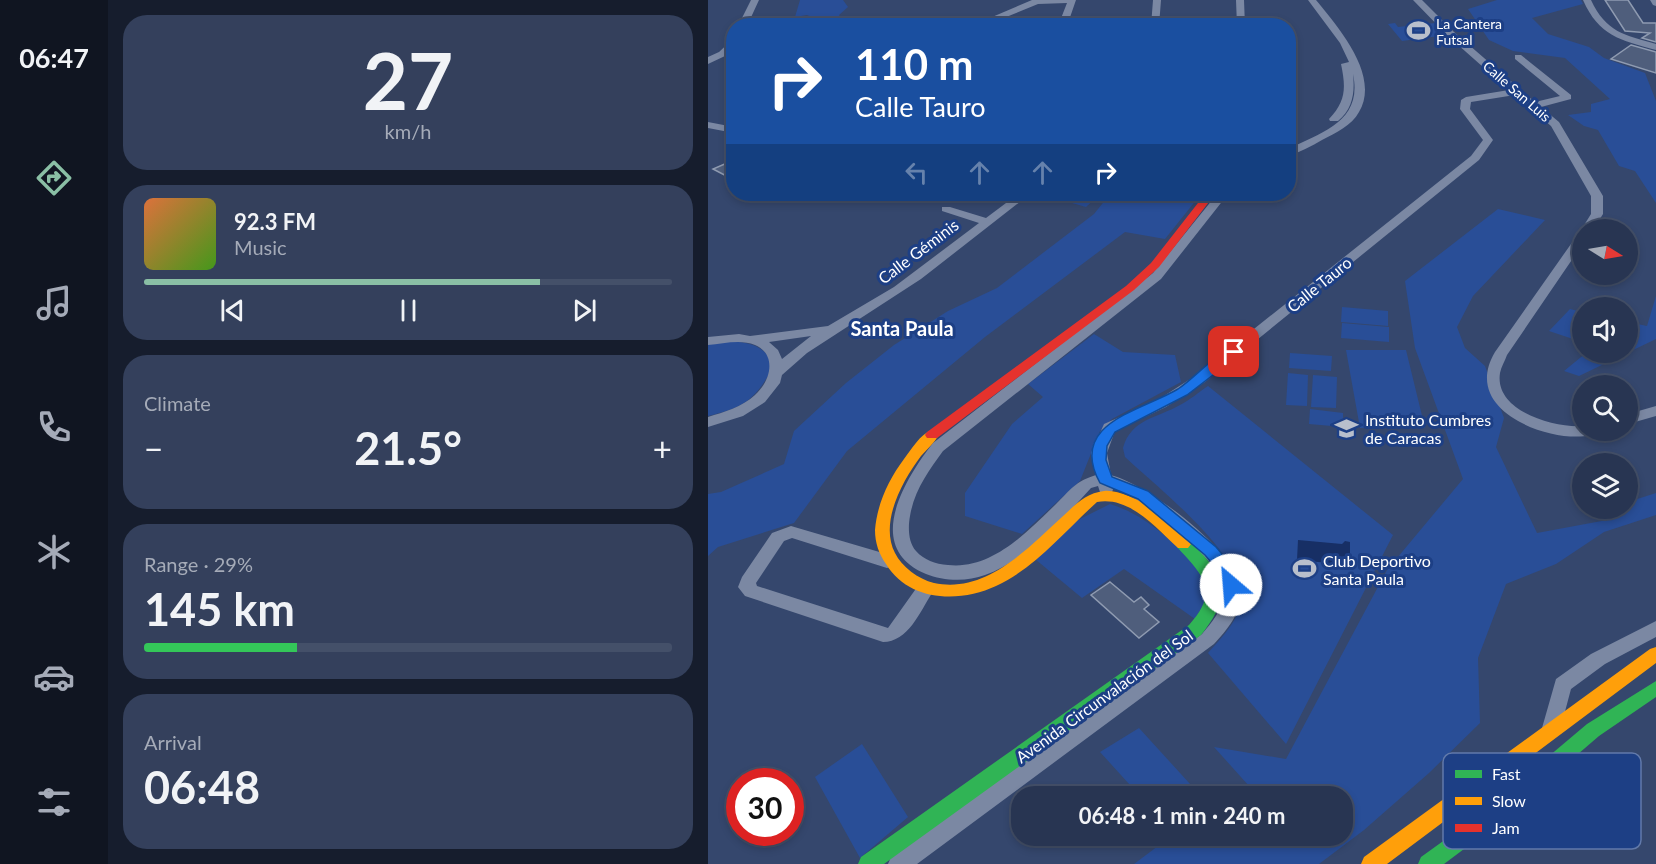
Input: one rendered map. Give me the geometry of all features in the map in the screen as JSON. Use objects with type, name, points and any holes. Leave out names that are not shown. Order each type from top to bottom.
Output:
[{"type":"street","points":[[746,18],[755,0]]},
{"type":"street","points":[[994,18],[1038,0],[1072,0],[1065,18]]},
{"type":"street","points":[[1054,18],[1057,0]]},
{"type":"street","points":[[1156,18],[1157,0]]},
{"type":"street","points":[[1240,0],[1241,18]]},
{"type":"street","points":[[1296,149],[1348,120],[1357,109],[1357,68],[1353,57],[1302,0]]},
{"type":"street","points":[[1296,140],[1338,116],[1346,107],[1347,68],[1332,33],[1312,0]]},
{"type":"street","name":"Calle San Luis","points":[[1417,0],[1451,34],[1555,124],[1594,190],[1598,208],[1592,219]]},
{"type":"street","points":[[1587,0],[1591,12],[1606,31],[1656,47]]},
{"type":"street","points":[[708,61],[726,50]]},
{"type":"street","points":[[1518,57],[1567,97],[1535,105]]},
{"type":"street","name":"Calle Tauro","points":[[1106,487],[1099,453],[1103,438],[1109,429],[1161,404],[1200,379],[1475,158],[1485,148],[1488,140],[1465,109],[1466,100],[1519,91]]},
{"type":"street","points":[[708,120],[726,123]]},
{"type":"street","points":[[708,125],[726,128]]},
{"type":"street","name":"Calle Géminis","points":[[708,422],[732,415],[752,405],[771,389],[779,371],[796,352],[828,330],[881,300],[1015,201]]},
{"type":"street","points":[[1205,201],[1148,273],[937,432],[916,452],[900,477],[882,525],[883,550],[887,561],[903,578],[926,588],[960,590],[991,580],[1018,563],[1106,487],[1092,480],[1085,484],[1003,557],[978,570],[957,573],[926,568],[910,559],[901,543],[900,522],[909,496],[924,465],[938,447],[1157,276],[1217,201]]},
{"type":"street","points":[[946,209],[987,222]]},
{"type":"street","points":[[1572,251],[1491,369],[1498,397],[1512,411],[1523,418],[1555,430],[1572,430]]},
{"type":"street","name":"Calle Géminis","points":[[708,341],[750,340],[828,330]]},
{"type":"street","points":[[750,340],[765,346],[774,354],[779,371]]},
{"type":"street","points":[[1638,416],[1656,411]]},
{"type":"street","name":"Avenida Circunvalación del Sol","points":[[868,864],[1195,630],[1209,613],[1215,587],[1212,577],[1198,559],[1132,503],[1106,487]]},
{"type":"street","name":"Avenida Circunvalación del Sol","points":[[899,864],[1208,639],[1225,618],[1232,596],[1227,574],[1210,551],[1143,495],[1106,487]]},
{"type":"street","points":[[887,561],[791,532],[778,537],[747,587],[751,591],[883,635],[892,635],[898,630],[926,588]]},
{"type":"street","points":[[1552,728],[1563,685],[1598,659],[1656,628]]},
{"type":"street","points":[[1519,753],[1656,654]]},
{"type":"street","points":[[1566,753],[1593,730],[1656,688]]},
{"type":"street","points":[[1371,864],[1443,810]]},
{"type":"street","points":[[1428,864],[1448,849]]},
{"type":"shaded area","points":[[800,0],[843,0],[848,7],[839,15],[841,18],[814,18],[807,15],[795,17]]},
{"type":"shaded area","points":[[1497,0],[1581,0],[1583,4],[1532,18],[1548,34],[1589,47],[1604,58],[1645,73],[1656,101],[1656,203],[1635,171],[1619,166],[1598,130],[1584,126],[1568,115],[1591,112],[1591,104],[1610,99],[1565,58],[1513,51],[1489,40],[1468,9]]},
{"type":"shaded area","name":"La Cantera Futsal","points":[[1395,23],[1398,27],[1435,23],[1447,35],[1402,41],[1388,24]]},
{"type":"shaded area","points":[[1065,201],[1092,201],[1086,207]]},
{"type":"shaded area","points":[[1104,201],[1195,201],[1165,239],[1125,232],[985,337],[847,451],[794,523],[718,547],[708,556],[708,494],[721,492],[784,464],[794,431],[846,383],[894,345],[948,311],[997,288],[1094,214]]},
{"type":"shaded area","points":[[1498,209],[1545,220],[1473,296],[1457,327],[1465,348],[1485,366],[1504,418],[1496,447],[1537,533],[1608,519],[1638,519],[1638,499],[1656,493],[1656,515],[1604,532],[1556,564],[1506,584],[1478,658],[1480,723],[1449,753],[1443,753],[1443,759],[1429,773],[1353,838],[1353,786],[1249,786],[1214,747],[1286,759],[1387,570],[1463,479],[1415,348],[1405,281]]},
{"type":"shaded area","points":[[1656,296],[1656,339],[1638,348],[1638,324],[1647,326]]},
{"type":"shaded area","points":[[1342,307],[1388,311],[1388,326],[1341,322]]},
{"type":"shaded area","points":[[1570,309],[1572,310],[1572,339],[1549,331]]},
{"type":"shaded area","points":[[1342,323],[1389,327],[1389,342],[1341,338]]},
{"type":"shaded area","points":[[1094,334],[1123,352],[1175,355],[1181,382],[1112,419],[1100,431],[1080,481],[1022,534],[965,516],[965,493],[1012,424],[1043,397],[1028,384]]},
{"type":"shaded area","points":[[727,341],[756,346],[766,354],[773,367],[748,400],[731,409],[708,416],[708,343]]},
{"type":"shaded area","points":[[1346,350],[1406,350],[1425,428],[1360,428]]},
{"type":"shaded area","points":[[1290,353],[1332,356],[1331,371],[1289,368]]},
{"type":"shaded area","points":[[1574,363],[1606,363],[1581,375],[1564,371]]},
{"type":"shaded area","points":[[1288,373],[1308,375],[1307,406],[1286,405]]},
{"type":"shaded area","points":[[1313,375],[1337,377],[1336,408],[1311,407]]},
{"type":"shaded area","name":"Club Deportivo Santa Paula","points":[[1208,386],[1393,535],[1286,744],[1208,653],[1229,628],[1240,607],[1238,582],[1229,563],[1196,522],[1125,457],[1123,448],[1127,438],[1138,425],[1184,403]]},
{"type":"shaded area","points":[[1310,409],[1343,413],[1343,427],[1309,424]]},
{"type":"shaded area","points":[[1110,504],[1138,516],[1151,525],[1208,575],[1209,595],[1195,619],[1124,569],[1082,598],[1035,559],[1076,521]]},
{"type":"shaded area","points":[[1298,540],[1342,544],[1345,541],[1350,542],[1350,565],[1297,560]]},
{"type":"shaded area","points":[[1139,728],[1192,786],[1131,786],[1100,752]]},
{"type":"shaded area","points":[[862,744],[908,817],[860,858],[815,777]]},
{"type":"shaded area","points":[[1158,846],[1343,846],[1319,864],[1134,864]]},
{"type":"building","points":[[1605,0],[1628,0],[1643,23],[1656,23],[1656,42],[1642,38],[1650,33],[1625,31]]},
{"type":"building","points":[[1631,45],[1656,52],[1656,73],[1611,59]]},
{"type":"building","points":[[726,163],[726,176],[713,169]]},
{"type":"building","points":[[1110,582],[1134,602],[1141,597],[1149,605],[1144,609],[1159,622],[1139,638],[1091,595]]},
{"type":"traffic: fast","points":[[868,864],[1195,630],[1212,606],[1213,585],[1202,565],[1183,544]]},
{"type":"traffic: fast","points":[[1566,753],[1593,730],[1656,688]]},
{"type":"traffic: fast","points":[[1428,864],[1448,849]]},
{"type":"traffic: slow","points":[[932,435],[904,469],[885,511],[883,532],[886,552],[897,569],[916,583],[937,590],[959,591],[991,581],[1023,561],[1093,498],[1105,495],[1118,497],[1142,509],[1183,544]]},
{"type":"traffic: slow","points":[[1522,753],[1656,654]]},
{"type":"traffic: slow","points":[[1371,864],[1443,811]]},
{"type":"traffic: jam","points":[[932,435],[1130,288],[1155,265],[1205,201]]},
{"type":"place","name":"La Cantera Futsal","points":[[1418,31]]},
{"type":"place","name":"Instituto Cumbres de Caracas","points":[[1347,428]]},
{"type":"place","name":"Club Deportivo Santa Paula","points":[[1305,569]]},
{"type":"district","name":"Santa Paula","points":[[902,328]]},
{"type":"route","points":[[1231,585],[1222,565],[1210,551],[1143,495],[1106,480],[1099,460],[1100,446],[1109,429],[1182,392],[1234,352]]}]
